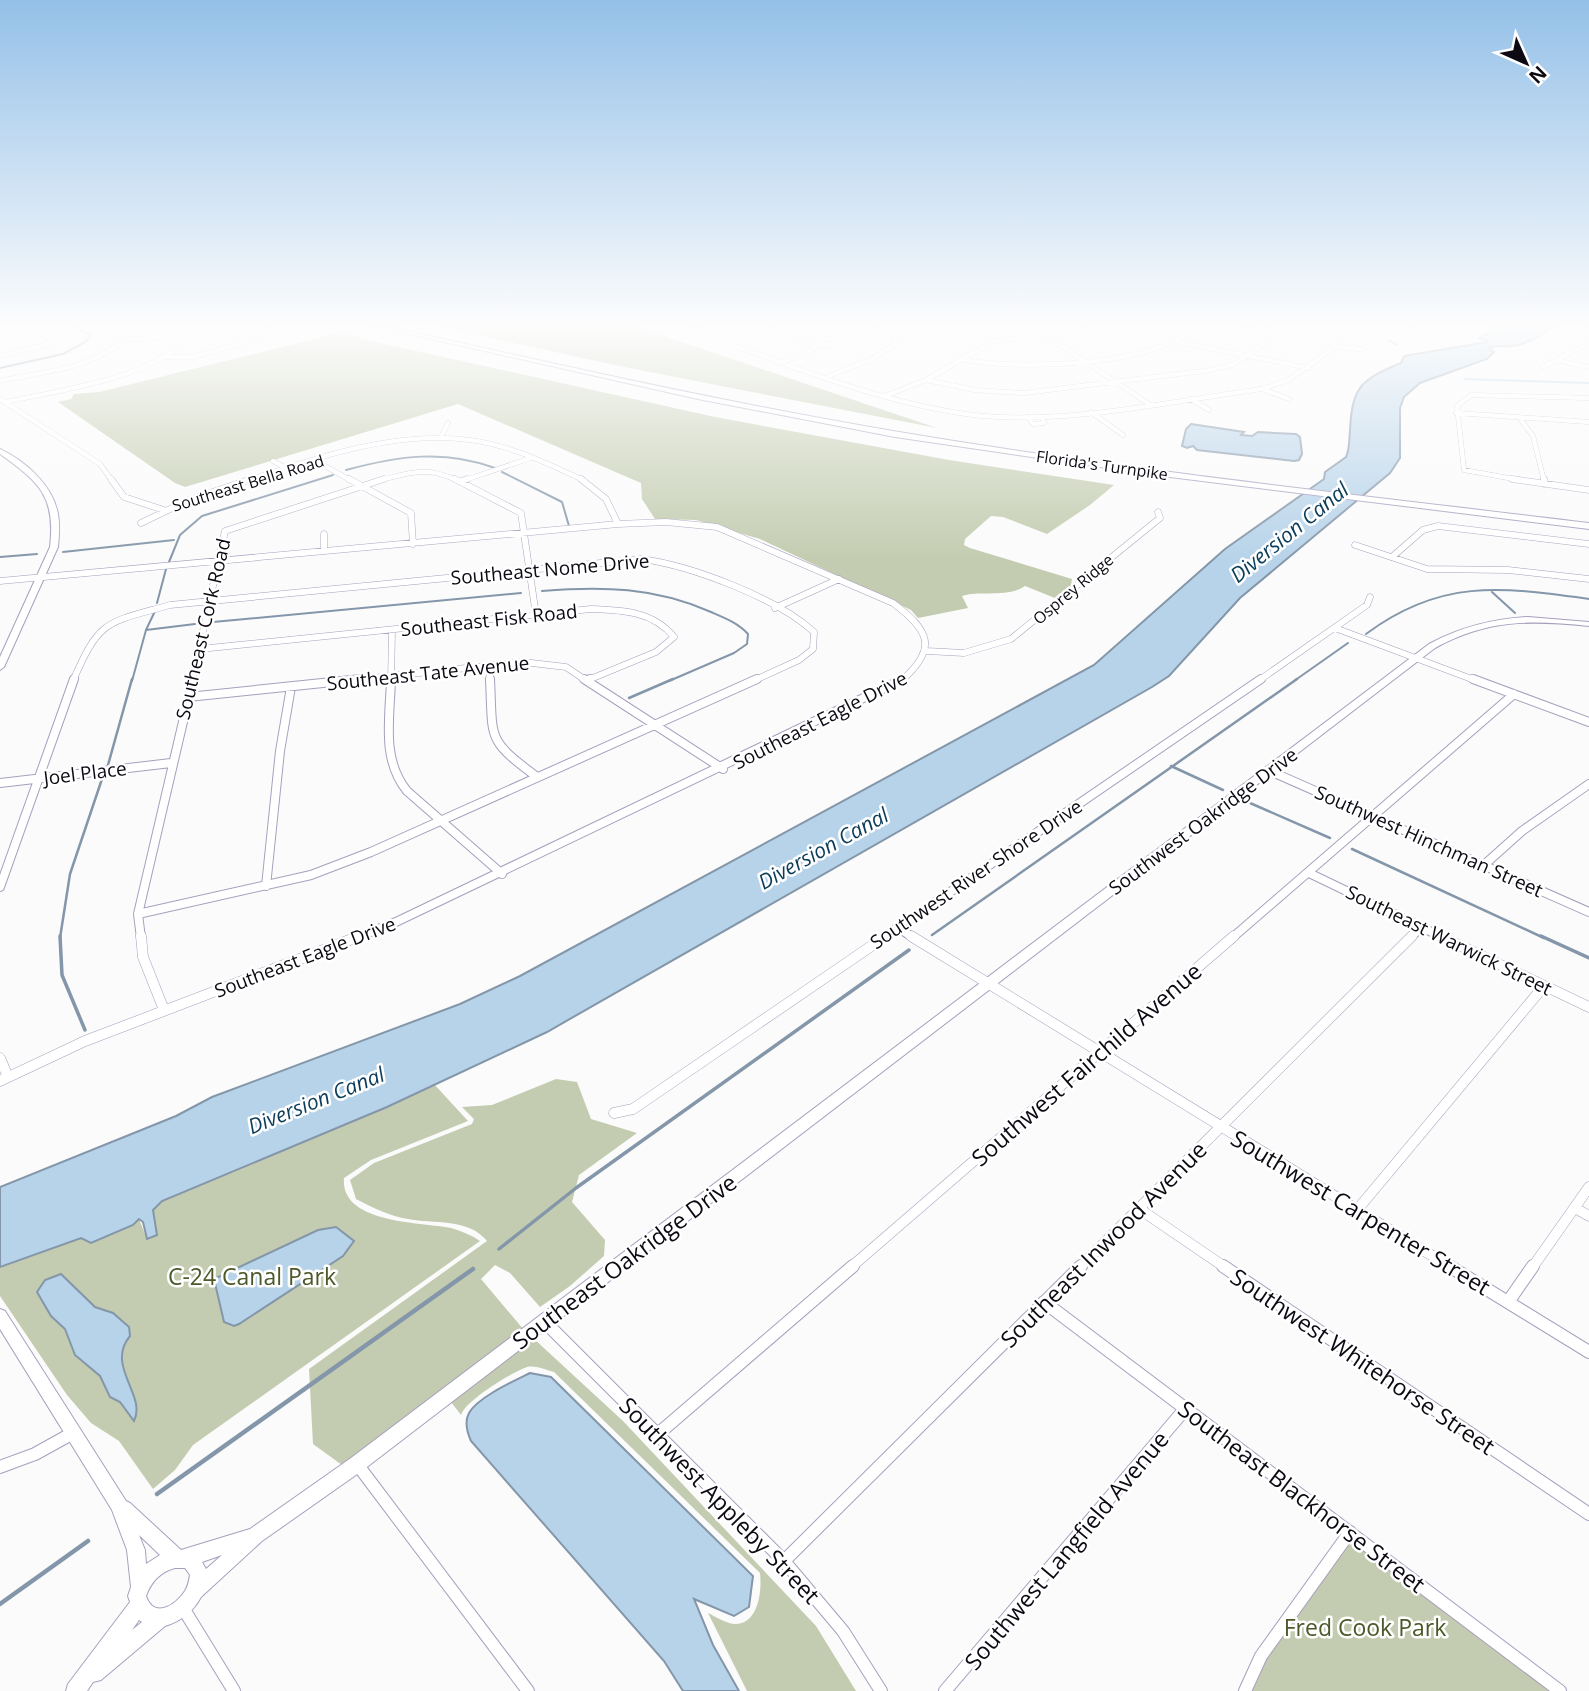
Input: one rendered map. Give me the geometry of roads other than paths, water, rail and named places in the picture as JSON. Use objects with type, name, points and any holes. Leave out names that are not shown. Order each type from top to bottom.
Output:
[{"type":"highway","name":"Florida's Turnpike","points":[[736,404],[834,423],[1081,463],[1589,524]]},
{"type":"highway","name":"Florida's Turnpike","points":[[759,404],[815,416],[1083,459],[1300,489]]},
{"type":"street","points":[[9,404],[100,464],[124,497],[164,510]]},
{"type":"street","points":[[921,404],[967,414],[1028,417],[1032,424],[1039,425],[1044,423],[1042,417],[1149,404]]},
{"type":"street","points":[[1199,404],[1209,410]]},
{"type":"street","points":[[1461,404],[1456,413],[1464,470],[1468,473],[1589,489]]},
{"type":"street","points":[[1091,412],[1123,435]]},
{"type":"street","points":[[1456,413],[1521,420],[1589,422]]},
{"type":"street","points":[[1521,420],[1533,436],[1545,484]]},
{"type":"street","points":[[441,437],[448,423]]},
{"type":"street","name":"Southeast Bella Road","points":[[141,523],[164,510],[316,461],[374,445],[441,437],[505,446],[595,486],[610,500],[618,524]]},
{"type":"street","points":[[0,451],[36,478],[51,499],[57,534],[0,667]]},
{"type":"street","points":[[463,481],[531,458]]},
{"type":"street","points":[[273,461],[288,470]]},
{"type":"street","points":[[316,461],[411,513],[413,544]]},
{"type":"street","name":"Southeast Cork Road","points":[[164,1010],[144,957],[138,914],[225,531],[361,485],[420,470],[439,471],[518,510],[536,615]]},
{"type":"street","name":"Osprey Ridge","points":[[927,648],[975,650],[1001,644],[1021,633],[1076,584],[1160,518],[1158,512]]},
{"type":"street","points":[[0,581],[618,524],[666,522],[717,527],[839,579],[909,613],[923,628],[927,648]]},
{"type":"street","points":[[1392,557],[1423,530],[1438,526],[1589,544]]},
{"type":"street","points":[[324,534],[324,551]]},
{"type":"street","points":[[1355,545],[1437,570],[1508,570],[1589,579]]},
{"type":"street","name":"Southeast Nome Drive","points":[[0,887],[74,679],[93,637],[113,621],[149,609],[642,559],[671,562],[800,620],[814,632],[815,644],[809,653],[443,819],[311,875],[138,914]]},
{"type":"street","points":[[775,608],[839,579]]},
{"type":"street","name":"Southwest River Shore Drive","points":[[614,1113],[633,1109],[1335,628],[1367,605],[1370,597]]},
{"type":"street","name":"Southeast Fisk Road","points":[[200,649],[591,609],[627,611],[652,618],[674,637],[656,652],[588,680]]},
{"type":"street","name":"Southwest Oakridge Drive","points":[[989,984],[1447,636],[1476,624],[1528,619],[1589,624]]},
{"type":"street","points":[[1335,628],[1589,722]]},
{"type":"street","points":[[392,631],[389,752],[394,775],[407,791],[443,819],[502,874]]},
{"type":"street","name":"Southeast Eagle Drive","points":[[4,1079],[164,1010],[397,922],[502,874],[901,681],[915,671],[927,648]]},
{"type":"street","name":"Southeast Tate Avenue","points":[[188,697],[523,662],[554,664],[588,680],[723,769]]},
{"type":"street","points":[[489,666],[492,736],[502,751],[537,777]]},
{"type":"street","points":[[266,886],[280,751],[291,687]]},
{"type":"street","name":"Southwest Fairchild Avenue","points":[[658,1434],[1514,694]]},
{"type":"street","name":"Joel Place","points":[[0,783],[171,763]]},
{"type":"street","name":"Southwest Hinchman Street","points":[[1270,771],[1589,912]]},
{"type":"street","points":[[1484,865],[1522,831],[1589,784]]},
{"type":"street","name":"Southeast Warwick Street","points":[[1309,873],[1589,1007]]},
{"type":"street","name":"Southwest Carpenter Street","points":[[897,927],[1589,1352]]},
{"type":"street","name":"Southeast Inwood Avenue","points":[[784,1561],[1421,927]]},
{"type":"street","name":"Southeast Oakridge Drive","points":[[197,1590],[256,1535],[357,1464],[989,984]]},
{"type":"street","points":[[1357,1210],[1544,986]]},
{"type":"street","points":[[0,1058],[4,1079]]},
{"type":"street","points":[[1508,1302],[1589,1187]]},
{"type":"street","name":"Southwest Whitehorse Street","points":[[1138,1208],[1589,1514]]},
{"type":"street","points":[[1574,1208],[1589,1216]]},
{"type":"street","name":"Southeast Blackhorse Street","points":[[1044,1302],[1560,1691]]},
{"type":"street","points":[[0,1316],[119,1505],[136,1550],[139,1596],[150,1617],[160,1618]]},
{"type":"street","name":"Southwest Appleby Street","points":[[545,1321],[784,1561],[843,1631],[881,1691]]},
{"type":"street","name":"Southwest Langfield Avenue","points":[[945,1691],[1186,1408]]},
{"type":"street","points":[[0,1467],[73,1433]]},
{"type":"street","points":[[357,1464],[528,1691]]},
{"type":"street","points":[[78,1687],[160,1618],[183,1608],[197,1590],[199,1573],[191,1562],[181,1559],[119,1505]]},
{"type":"street","points":[[1245,1691],[1261,1656],[1350,1532]]},
{"type":"street","name":"Southeast Oakridge Drive","points":[[181,1559],[256,1535]]},
{"type":"street","points":[[78,1687],[160,1564],[181,1559]]},
{"type":"street","points":[[183,1608],[234,1691]]},
{"type":"water","name":"Diversion Canal","points":[[1353,404],[1401,404],[1400,458],[1390,473],[1240,598],[1169,676],[1152,687],[547,1032],[387,1107],[162,1201],[153,1210],[157,1235],[147,1239],[143,1222],[139,1219],[133,1225],[91,1243],[81,1238],[0,1267],[0,1187],[176,1116],[212,1097],[460,1004],[520,976],[1094,665],[1225,549],[1324,479],[1325,472],[1346,457]]},
{"type":"water","points":[[1191,424],[1244,432],[1241,435],[1252,436],[1258,432],[1296,434],[1300,437],[1302,454],[1299,460],[1294,461],[1197,450],[1193,446],[1187,448],[1182,446],[1186,429]]},
{"type":"water","points":[[336,1227],[354,1241],[343,1256],[239,1324],[234,1326],[224,1322],[214,1279],[318,1230]]},
{"type":"water","points":[[61,1274],[95,1307],[113,1313],[129,1327],[130,1336],[122,1358],[137,1411],[134,1421],[120,1402],[110,1397],[100,1376],[75,1355],[65,1329],[51,1316],[37,1292],[45,1280]]},
{"type":"water","points":[[530,1373],[551,1377],[753,1576],[749,1607],[734,1616],[694,1599],[713,1645],[739,1691],[683,1691],[664,1661],[471,1441],[467,1420],[474,1407],[497,1390]]},
{"type":"waterway","points":[[346,470],[384,461],[421,457],[458,458],[495,468]]},
{"type":"waterway","points":[[502,472],[562,502],[569,526]]},
{"type":"waterway","points":[[169,562],[180,535],[202,516],[333,475]]},
{"type":"waterway","points":[[63,552],[174,540]]},
{"type":"waterway","points":[[0,557],[37,554]]},
{"type":"waterway","points":[[157,603],[166,569]]},
{"type":"waterway","points":[[542,591],[607,589],[669,597],[726,619],[748,634],[747,644],[734,653],[669,681]]},
{"type":"waterway","points":[[1366,634],[1420,603],[1446,595],[1500,590],[1589,599]]},
{"type":"waterway","points":[[1492,592],[1515,613]]},
{"type":"waterway","points":[[213,622],[521,593]]},
{"type":"waterway","points":[[146,630],[155,611]]},
{"type":"waterway","points":[[146,630],[195,624]]},
{"type":"waterway","points":[[132,681],[146,630]]},
{"type":"waterway","points":[[1294,681],[1348,643]]},
{"type":"waterway","points":[[108,765],[132,679]]},
{"type":"waterway","points":[[629,698],[673,679]]},
{"type":"waterway","points":[[1172,767],[1297,679]]},
{"type":"waterway","points":[[932,935],[1172,767]]},
{"type":"waterway","points":[[1172,767],[1223,790]]},
{"type":"waterway","points":[[60,938],[70,874],[103,776]]},
{"type":"waterway","points":[[1250,803],[1330,838]]},
{"type":"waterway","points":[[1352,849],[1544,938]]},
{"type":"waterway","points":[[1541,936],[1589,958]]},
{"type":"waterway","points":[[60,938],[62,975],[85,1030]]},
{"type":"waterway","points":[[499,1249],[576,1188],[909,950]]},
{"type":"waterway","points":[[157,1494],[473,1269]]},
{"type":"waterway","points":[[0,1604],[88,1541]]},
{"type":"park label","name":"C-24 Canal Park","points":[[252,1276]]},
{"type":"park label","name":"Fred Cook Park","points":[[1365,1627]]}]
